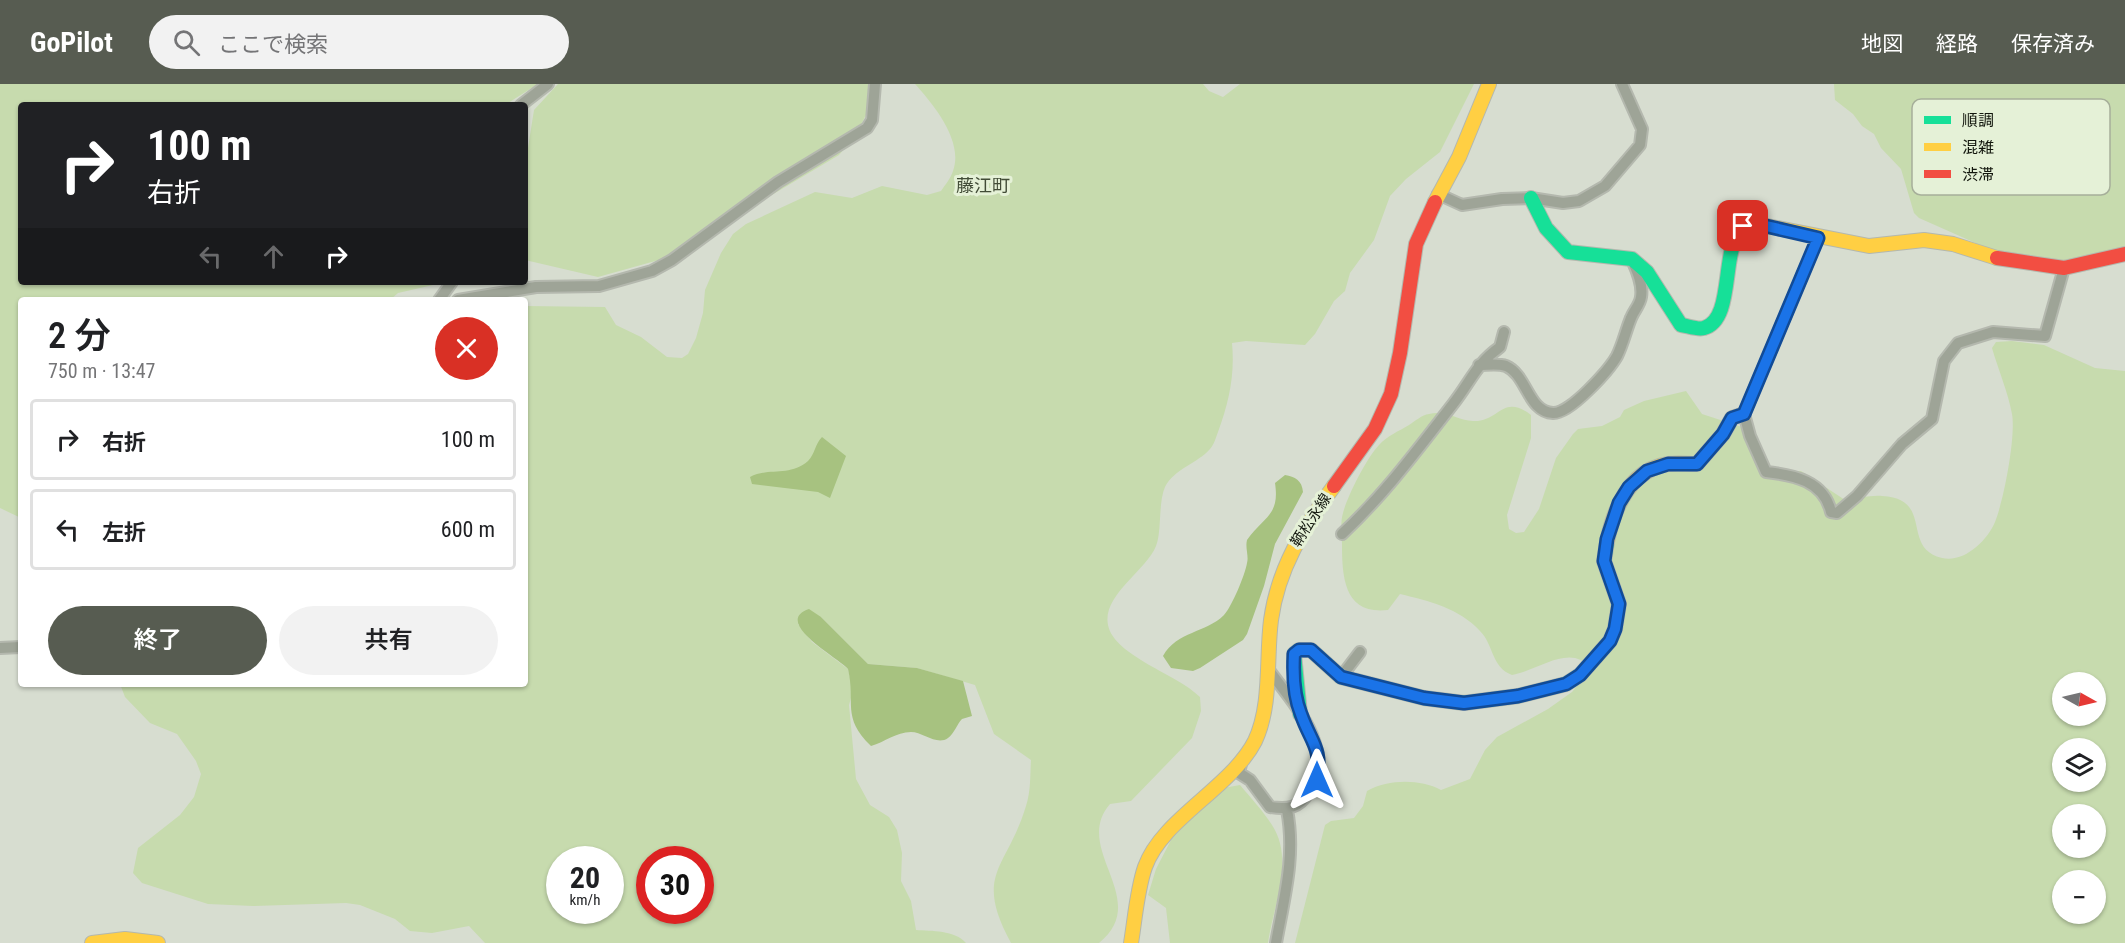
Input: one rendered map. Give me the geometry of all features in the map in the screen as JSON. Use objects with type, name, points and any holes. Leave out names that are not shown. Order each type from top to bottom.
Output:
[{"type":"street","points":[[525,102],[548,84]]},
{"type":"street","points":[[476,297],[536,287],[599,286],[627,280],[672,260],[778,182],[867,128],[872,120],[875,84]]},
{"type":"street","name":"鞆松永線","points":[[1131,943],[1145,866],[1163,838],[1242,761],[1255,740],[1263,716],[1271,618],[1284,566],[1307,523],[1375,429],[1391,394],[1400,353],[1416,244],[1438,194],[1459,157],[1489,84]]},
{"type":"street","points":[[1438,194],[1462,205],[1502,199],[1531,198],[1563,204],[1579,201],[1605,186],[1641,145],[1642,129],[1623,84]]},
{"type":"street","points":[[1531,198],[1546,228],[1569,252],[1632,259],[1647,272],[1682,325],[1702,329],[1711,325],[1725,304],[1726,269],[1730,250],[1743,226],[1753,223],[1818,238],[1869,246],[1924,240],[1953,244],[1986,256],[2064,268],[2125,254]]},
{"type":"street","points":[[1818,238],[1744,414],[1750,436],[1766,471],[1802,478],[1818,488],[1828,502],[1831,512],[1837,513],[1857,496],[1902,444],[1932,418],[1944,362],[1958,343],[1993,332],[2044,336],[2064,268]]},
{"type":"street","points":[[1479,365],[1508,367],[1515,373],[1536,404],[1545,410],[1560,412],[1571,406],[1610,368],[1618,355],[1632,315],[1640,303],[1639,277],[1632,259]]},
{"type":"street","points":[[1342,534],[1374,505],[1456,400],[1479,365],[1500,347],[1504,332]]},
{"type":"street","points":[[1300,714],[1294,667],[1294,654],[1299,650],[1311,650],[1341,677],[1424,698],[1464,703],[1554,689],[1574,680],[1610,641],[1615,629],[1619,604],[1604,561],[1607,539],[1619,503],[1629,487],[1647,471],[1668,464],[1697,464],[1723,434],[1732,418],[1744,414]]},
{"type":"street","points":[[0,648],[18,647]]},
{"type":"street","points":[[1341,677],[1360,652]]},
{"type":"street","points":[[1242,761],[1239,773],[1250,780],[1270,807],[1287,810],[1304,799],[1317,780],[1320,759],[1311,733],[1268,669]]},
{"type":"street","points":[[1276,943],[1289,877],[1291,828],[1287,810]]},
{"type":"street","points":[[92,943],[102,940],[137,939],[158,943]]},
{"type":"shaded area","points":[[0,84],[538,84],[510,102],[18,102],[18,285],[433,285],[398,293],[393,297],[18,297],[18,517],[0,508]]},
{"type":"shaded area","points":[[558,84],[875,84],[862,122],[852,140],[839,155],[666,258],[598,277],[528,261],[528,148],[534,110]]},
{"type":"shaded area","points":[[915,84],[1203,84],[1209,91],[1223,97],[1240,84],[1474,84],[1440,152],[1406,179],[1390,196],[1374,240],[1350,273],[1345,291],[1334,301],[1315,334],[1305,345],[1246,341],[1232,343],[1233,366],[1230,388],[1214,443],[1205,454],[1174,475],[1165,487],[1161,501],[1156,546],[1143,565],[1118,593],[1112,604],[1108,614],[1108,625],[1113,636],[1134,656],[1178,681],[1200,697],[1201,711],[1192,738],[1131,801],[1110,804],[1101,821],[1099,839],[1116,892],[1118,909],[1113,926],[1099,943],[1011,943],[1000,920],[994,886],[997,872],[1026,806],[1030,789],[1031,760],[994,734],[975,685],[917,668],[868,664],[821,617],[798,624],[812,642],[848,669],[853,691],[849,705],[856,779],[870,805],[889,817],[897,830],[902,853],[901,881],[911,901],[916,930],[949,933],[966,943],[485,943],[469,926],[432,933],[410,931],[395,919],[360,905],[346,903],[253,906],[208,904],[142,883],[133,873],[138,848],[180,815],[194,797],[201,774],[196,761],[177,734],[150,723],[125,697],[121,687],[528,687],[528,306],[605,307],[616,325],[641,337],[667,357],[682,358],[688,354],[696,338],[703,313],[705,290],[721,253],[733,234],[746,224],[815,192],[852,198],[882,186],[927,195],[941,191],[953,171],[955,159],[951,136],[945,124]]},
{"type":"shaded area","points":[[1834,84],[2125,84],[2125,256],[2070,263],[1998,253],[1919,218],[1914,213],[1901,169],[1881,148],[1874,134],[1862,126],[1853,114],[1835,100]]},
{"type":"shaded area","points":[[2012,341],[2044,345],[2095,368],[2125,371],[2125,943],[1295,943],[1325,825],[1331,821],[1354,818],[1363,806],[1367,791],[1385,784],[1414,782],[1441,790],[1470,779],[1485,750],[1497,737],[1548,709],[1572,692],[1591,669],[1583,661],[1564,658],[1512,675],[1500,667],[1480,631],[1463,616],[1453,611],[1400,594],[1388,610],[1363,607],[1355,601],[1345,582],[1343,570],[1342,517],[1345,505],[1369,459],[1389,436],[1419,418],[1435,413],[1473,421],[1482,420],[1507,407],[1514,407],[1531,415],[1531,438],[1507,515],[1509,529],[1516,533],[1524,532],[1539,509],[1556,458],[1578,429],[1602,426],[1620,417],[1624,410],[1644,401],[1686,391],[1702,414],[1751,430],[1755,459],[1762,471],[1777,476],[1801,471],[1845,500],[1877,496],[1898,499],[1908,506],[1913,514],[1922,545],[1930,553],[1950,559],[1966,554],[1981,543],[1995,522],[2005,484],[2013,424],[2008,397],[1992,348],[1996,342]]},
{"type":"shaded area","points":[[822,437],[846,456],[830,498],[818,492],[752,484],[750,477],[757,474],[801,466],[808,461]]},
{"type":"shaded area","points":[[1285,475],[1297,480],[1303,492],[1275,544],[1264,586],[1247,634],[1243,640],[1200,668],[1193,671],[1171,668],[1163,656],[1169,648],[1184,637],[1217,621],[1227,611],[1246,568],[1247,540],[1273,509],[1276,494],[1275,483]]},
{"type":"shaded area","points":[[809,609],[821,617],[868,664],[917,668],[963,681],[972,716],[962,719],[950,736],[944,740],[935,740],[906,732],[871,746],[856,727],[853,718],[848,669],[811,640],[798,622],[799,615]]},
{"type":"shaded area","points":[[1240,785],[1272,825],[1279,839],[1282,853],[1280,884],[1268,943],[1170,943],[1166,908],[1148,895],[1156,869],[1171,840],[1218,789]]},
{"type":"traffic: fast","points":[[1531,198],[1546,228],[1568,252],[1632,259],[1647,272],[1681,325],[1696,328],[1704,328],[1713,323],[1719,313],[1733,245],[1738,234],[1753,223],[1762,225]]},
{"type":"traffic: fast","points":[[1300,714],[1294,654],[1299,650],[1311,650],[1341,677],[1424,698],[1464,703],[1518,696],[1566,684],[1580,675],[1610,641],[1615,629],[1619,604],[1604,561],[1607,542]]},
{"type":"traffic: slow","points":[[1435,202],[1459,157],[1489,84]]},
{"type":"traffic: slow","points":[[1762,225],[1869,246],[1924,240],[1953,244],[1997,258]]},
{"type":"traffic: slow","points":[[1607,542],[1619,504],[1634,482],[1643,474],[1668,464],[1697,464],[1723,434],[1732,418],[1744,414]]},
{"type":"traffic: slow","points":[[1131,943],[1140,885],[1145,867],[1154,850],[1181,818],[1230,774],[1255,741],[1264,712],[1274,601],[1294,549],[1312,517],[1334,486]]},
{"type":"traffic: slow","points":[[92,943],[125,939],[158,943]]},
{"type":"traffic: jam","points":[[1334,486],[1375,429],[1391,394],[1400,353],[1416,244],[1435,202]]},
{"type":"traffic: jam","points":[[1997,258],[2064,268],[2125,254]]},
{"type":"district","name":"藤江町","points":[[983,186]]},
{"type":"route","points":[[1317,780],[1320,759],[1311,733],[1300,714],[1294,667],[1294,654],[1299,650],[1311,650],[1341,677],[1424,698],[1464,703],[1518,696],[1554,689],[1566,684],[1580,675],[1610,641],[1615,629],[1619,604],[1604,561],[1607,539],[1619,503],[1629,487],[1647,471],[1658,465],[1697,464],[1723,434],[1732,418],[1744,414],[1818,238],[1753,223],[1743,226]]}]
